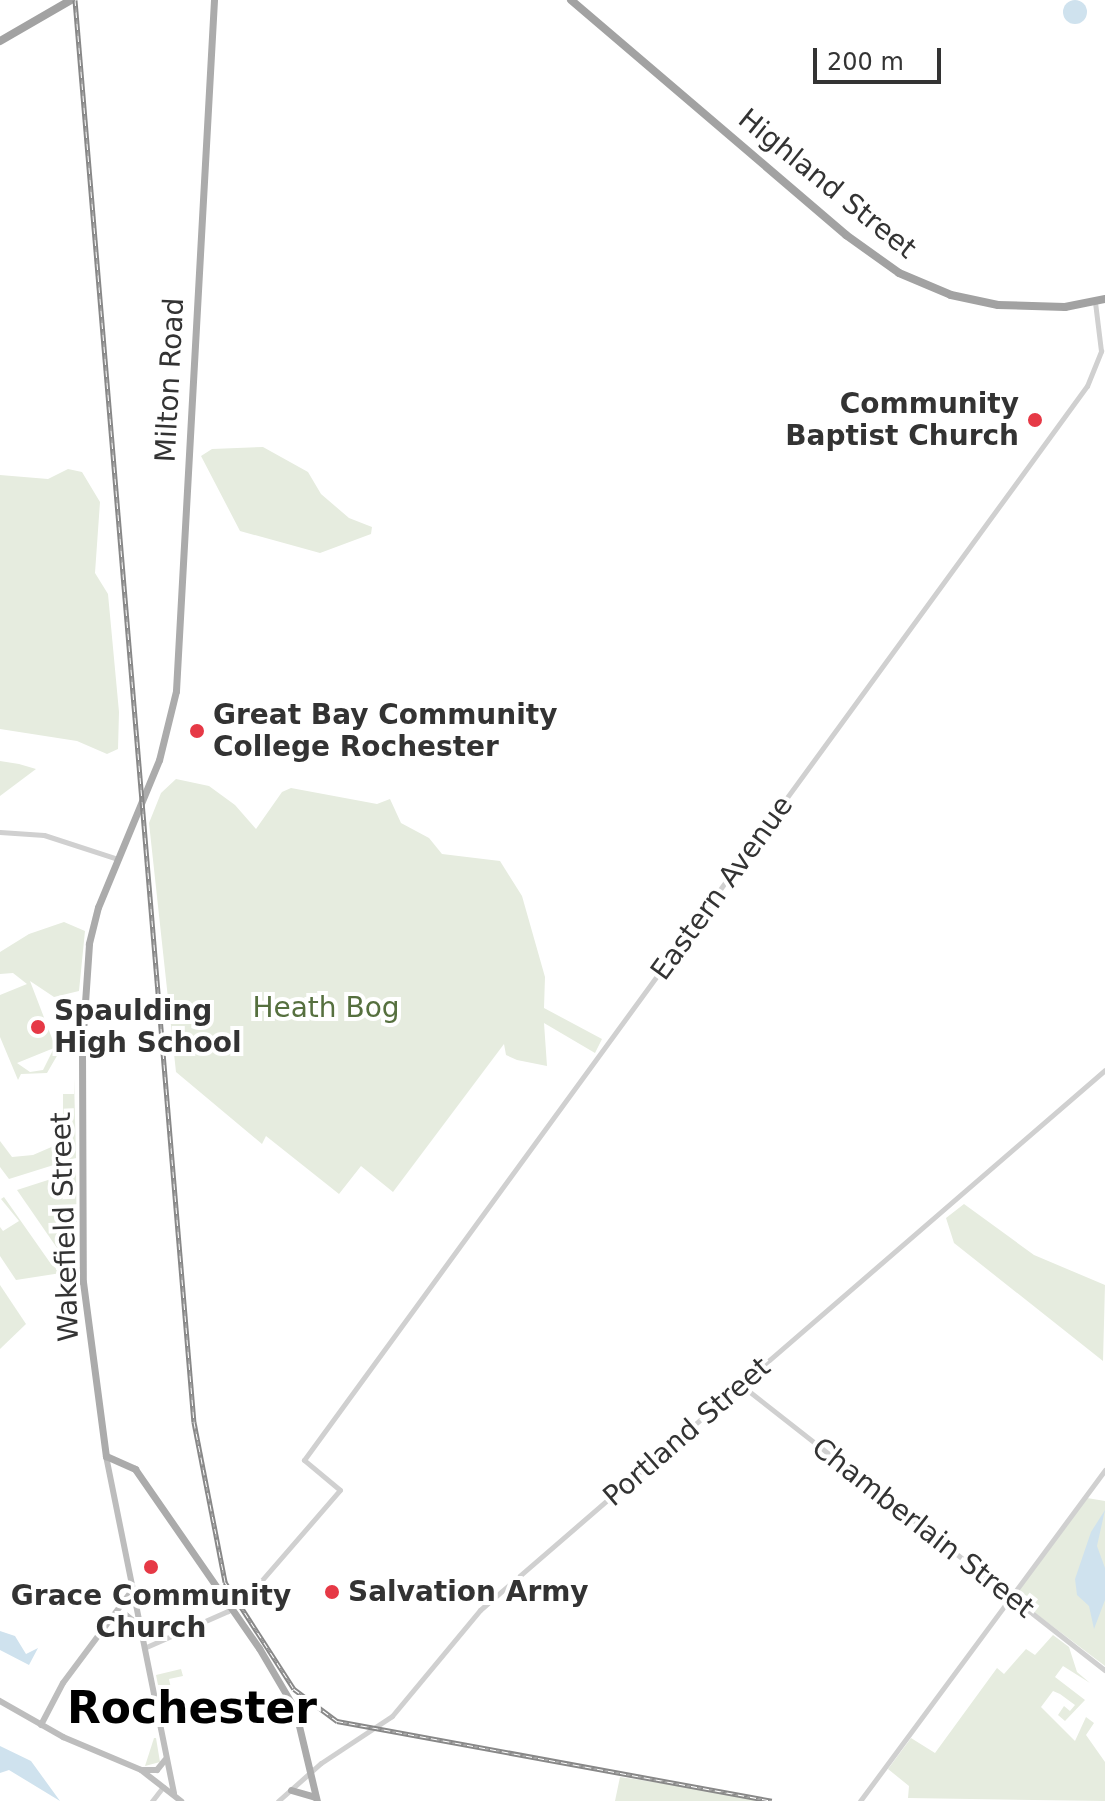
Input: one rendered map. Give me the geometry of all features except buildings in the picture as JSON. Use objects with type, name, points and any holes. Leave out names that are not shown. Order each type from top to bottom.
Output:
[{"type":"highway","name":"Highland Street","points":[[571,0],[846,235],[899,273],[984,303],[1047,308],[1105,299]]},
{"type":"highway","points":[[0,41],[67,2]]},
{"type":"main road","name":"Milton Road","points":[[159,760],[178,670],[214,0]]},
{"type":"main road","name":"Wakefield Street","points":[[159,760],[118,859],[89,944],[82,1046],[83,1282],[106,1456],[174,1793]]},
{"type":"main road","points":[[106,1456],[135,1469],[232,1608],[293,1705],[317,1800]]},
{"type":"main road","points":[[41,1725],[63,1683],[113,1620],[131,1590]]},
{"type":"main road","points":[[113,1620],[129,1616],[138,1626]]},
{"type":"main road","points":[[0,1701],[41,1725],[141,1770],[181,1801]]},
{"type":"main road","points":[[141,1770],[155,1771],[165,1760]]},
{"type":"main road","points":[[291,1790],[307,1791],[317,1800]]},
{"type":"street","name":"Eastern Avenue","points":[[232,1608],[261,1585],[340,1490],[304,1460],[1087,386],[1101,351],[1095,302]]},
{"type":"street","points":[[0,832],[44,835],[118,859]]},
{"type":"street","name":"Portland Street","points":[[278,1801],[310,1772],[392,1716],[475,1614],[1105,1070]]},
{"type":"street","name":"Chamberlain Street","points":[[741,1385],[1105,1670]]},
{"type":"street","points":[[860,1801],[1105,1470]]},
{"type":"street","points":[[143,1648],[232,1608]]},
{"type":"street","points":[[152,1801],[164,1786]]},
{"type":"green space","points":[[263,447],[308,472],[321,494],[349,518],[372,527],[371,534],[320,553],[240,531],[201,456],[212,449]]},
{"type":"green space","points":[[68,469],[82,472],[100,502],[95,573],[108,594],[119,712],[118,749],[107,754],[77,741],[0,729],[0,475],[48,479]]},
{"type":"green space","points":[[0,761],[19,764],[36,769],[0,796]]},
{"type":"green space","name":"Heath Bog","points":[[176,779],[209,786],[235,805],[256,829],[282,792],[291,788],[377,804],[390,799],[401,823],[429,838],[442,854],[500,861],[522,896],[545,977],[544,1008],[602,1039],[595,1053],[544,1023],[547,1066],[506,1055],[504,1044],[393,1192],[361,1166],[339,1194],[266,1136],[262,1144],[176,1072],[149,823],[161,793]]},
{"type":"green space","points":[[64,922],[85,931],[79,991],[54,997],[30,981],[58,1054],[47,1073],[21,1074],[18,1080],[0,1037],[0,995],[27,984],[13,973],[0,974],[0,952],[29,934]],"holes":[[[54,1048],[43,1070],[30,1072],[17,1063]]]},
{"type":"green space","points":[[74,1077],[76,1158],[9,1179],[0,1167],[0,1141],[12,1157],[33,1155],[63,1142],[63,1094],[74,1094]]},
{"type":"green space","points":[[76,1171],[77,1255],[77,1277],[17,1190]]},
{"type":"green space","points":[[4,1197],[51,1264],[61,1273],[16,1280],[0,1256],[0,1227],[3,1231],[19,1221],[1,1199]]},
{"type":"green space","points":[[964,1204],[1034,1255],[1105,1285],[1103,1361],[954,1243],[946,1218]]},
{"type":"green space","points":[[0,1285],[26,1324],[0,1349]]},
{"type":"green space","points":[[1087,1498],[1105,1501],[1105,1666],[1014,1597]]},
{"type":"green space","points":[[1053,1635],[1069,1647],[1077,1672],[1090,1683],[1063,1666],[1055,1677],[1085,1700],[1065,1721],[1058,1715],[1064,1706],[1070,1711],[1075,1705],[1060,1694],[1053,1691],[1041,1707],[1075,1741],[1086,1717],[1094,1723],[1086,1735],[1105,1762],[1105,1801],[908,1798],[909,1786],[888,1769],[911,1738],[935,1753],[997,1668],[1004,1674],[1026,1649],[1035,1655]]},
{"type":"green space","points":[[181,1669],[183,1676],[169,1679],[173,1698],[161,1700],[156,1675]]},
{"type":"green space","points":[[154,1738],[160,1762],[145,1766]]},
{"type":"green space","points":[[620,1777],[741,1795],[763,1801],[615,1801]]},
{"type":"water","points":[[1075,0],[1084,3],[1087,12],[1084,21],[1075,24],[1066,21],[1063,12],[1066,3]]},
{"type":"water","points":[[1105,1510],[1097,1546],[1105,1568],[1105,1600],[1094,1629],[1089,1606],[1077,1595],[1075,1579],[1091,1532]]},
{"type":"water","points":[[0,1631],[15,1636],[26,1654],[38,1648],[29,1665],[0,1650]]},
{"type":"water","points":[[0,1746],[31,1761],[60,1801],[9,1770],[0,1773]]},
{"type":"railway","points":[[75,0],[194,1422],[225,1582],[294,1689],[337,1721],[772,1801]]},
{"type":"place","name":"Community Baptist Church","points":[[1035,420]]},
{"type":"place","name":"Great Bay Community College Rochester","points":[[197,731]]},
{"type":"place","name":"Spaulding High School","points":[[38,1027]]},
{"type":"place","name":"Grace Community Church","points":[[151,1567]]},
{"type":"place","name":"Salvation Army","points":[[332,1592]]},
{"type":"district","name":"Rochester","points":[[192,1708]]}]
